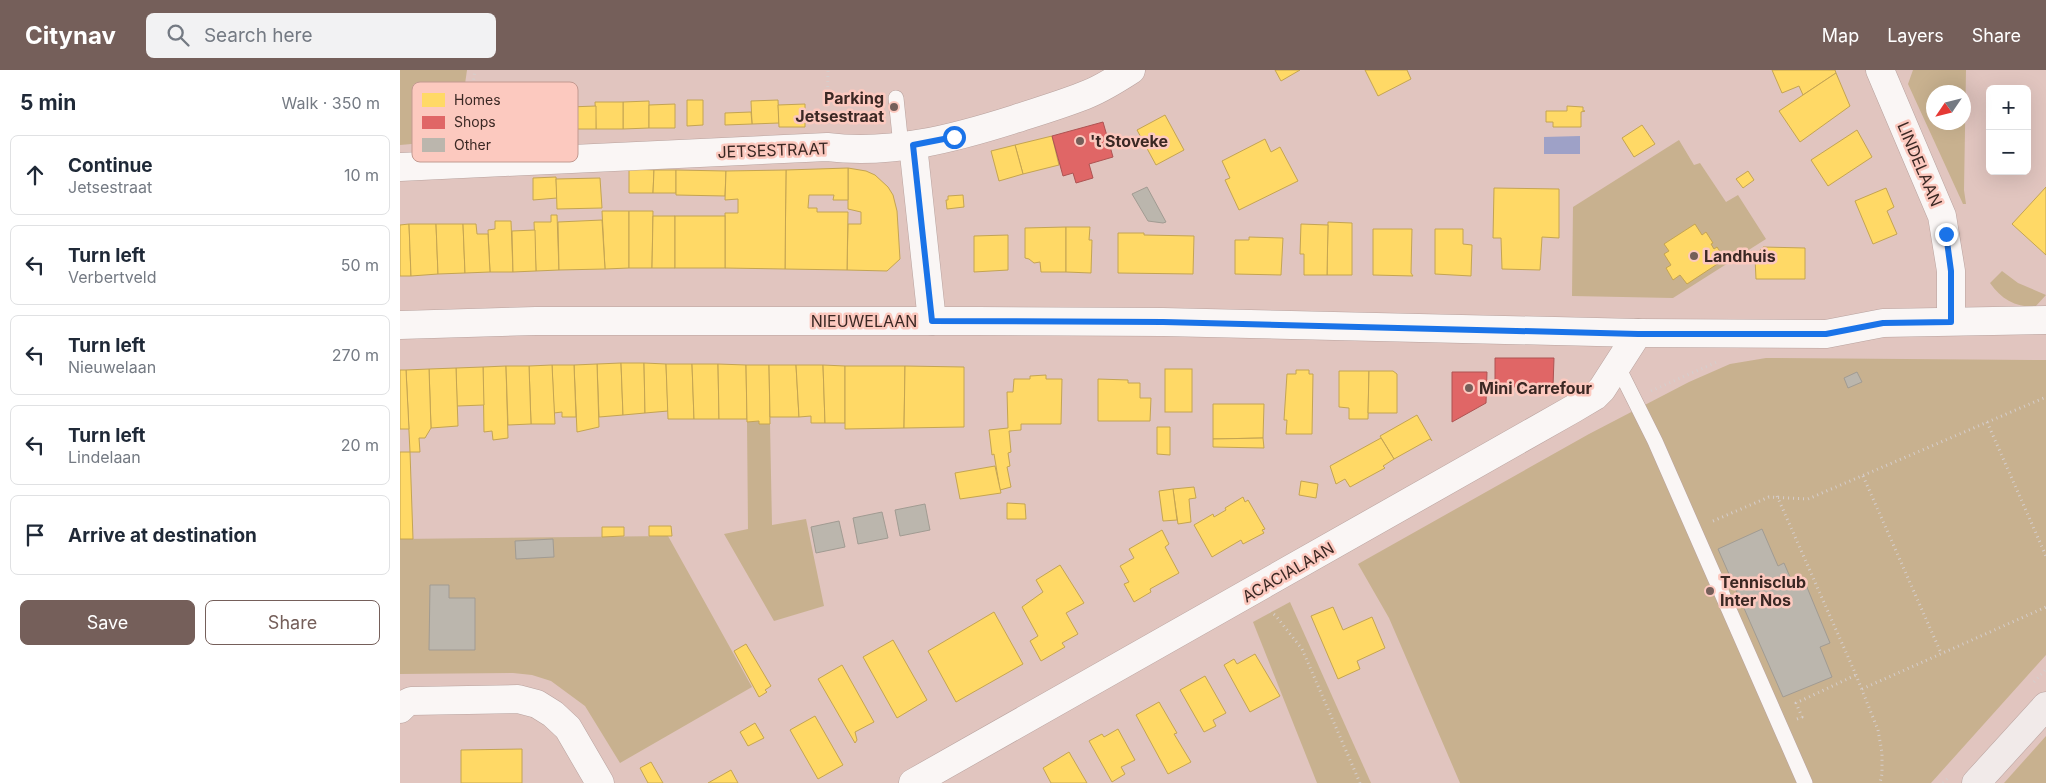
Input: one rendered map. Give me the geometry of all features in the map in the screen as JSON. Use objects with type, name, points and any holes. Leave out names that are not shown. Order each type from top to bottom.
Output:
[{"type":"main road","points":[[1976,783],[2046,706]]},
{"type":"street","name":"LINDELAAN","points":[[1880,70],[1942,216],[1951,271],[1951,322]]},
{"type":"street","name":"JETSESTRAAT","points":[[578,159],[827,147],[847,149],[907,146],[962,136],[1067,102],[1089,94],[1128,71]]},
{"type":"street","points":[[907,146],[932,321]]},
{"type":"street","name":"JETSESTRAAT","points":[[400,167],[507,162]]},
{"type":"street","name":"NIEUWELAAN","points":[[400,325],[545,321],[1173,322],[1638,334],[1826,334],[1883,323],[2046,320]]},
{"type":"street","name":"ACACIALAAN","points":[[913,783],[1594,396],[1602,388],[1638,334]]},
{"type":"street","points":[[400,709],[411,701],[518,699],[537,704],[554,714],[568,728],[600,783]]},
{"type":"lane","points":[[896,98],[907,146]]},
{"type":"lane","points":[[1617,365],[1655,441],[1805,783]]},
{"type":"path","points":[[828,70],[828,123]]},
{"type":"path","points":[[1634,399],[1727,358]]},
{"type":"path","points":[[1694,529],[1769,497],[1777,496],[1795,500],[1808,499],[2046,397]]},
{"type":"path","points":[[1987,422],[2046,556]]},
{"type":"path","points":[[1863,476],[1941,653]]},
{"type":"path","points":[[1777,496],[1862,688],[1880,738],[1882,753],[1880,783]]},
{"type":"path","points":[[1247,594],[1276,616],[1302,649],[1360,783]]},
{"type":"path","points":[[1862,688],[2046,607]]},
{"type":"path","points":[[1781,727],[1802,717],[1796,703],[1856,675]]},
{"type":"shaded area","points":[[400,70],[467,70],[465,82],[412,82],[412,144],[400,145]]},
{"type":"shaded area","points":[[1913,70],[1966,70],[1966,85],[1926,85],[1926,123],[1908,84]]},
{"type":"shaded area","points":[[1929,130],[1965,130],[1964,190],[1966,204],[1963,204]]},
{"type":"shaded area","points":[[1679,140],[1694,165],[1700,163],[1726,202],[1738,195],[1766,239],[1673,298],[1572,296],[1573,207]]},
{"type":"shaded area","points":[[2002,271],[2018,283],[2046,295],[2035,307],[2015,304],[2009,301],[1999,294],[1990,283]]},
{"type":"shaded area","name":"Tennisclub Inter Nos","points":[[1766,358],[2046,360],[2046,655],[1931,783],[1460,783],[1389,618],[1358,564],[1589,434],[1689,382],[1730,364]]},
{"type":"shaded area","points":[[759,421],[760,424],[770,424],[772,525],[806,519],[824,606],[774,621],[724,534],[748,529],[747,422]]},
{"type":"shaded area","points":[[668,536],[752,687],[620,763],[585,706],[551,681],[532,675],[513,673],[400,674],[400,539]]},
{"type":"shaded area","points":[[1290,602],[1371,783],[1317,783],[1253,622]]},
{"type":"shaded area","points":[[2046,736],[2046,783],[2004,783]]},
{"type":"water","points":[[1580,136],[1580,154],[1544,154],[1544,137]]},
{"type":"building: Homes","points":[[1275,70],[1300,70],[1281,81]]},
{"type":"building: Homes","points":[[1365,70],[1407,70],[1411,79],[1378,96]]},
{"type":"building: Homes","points":[[1772,70],[1835,70],[1836,73],[1803,95],[1799,86],[1782,93]]},
{"type":"building: Homes","points":[[1836,73],[1850,106],[1800,142],[1779,111]]},
{"type":"building: Homes","points":[[687,100],[703,100],[703,125],[687,126]]},
{"type":"building: Homes","points":[[778,100],[779,123],[752,124],[751,101]]},
{"type":"building: Homes","points":[[649,101],[649,128],[623,129],[623,102]]},
{"type":"building: Homes","points":[[595,102],[623,102],[623,129],[596,129]]},
{"type":"building: Homes","points":[[675,104],[675,128],[649,128],[649,105]]},
{"type":"building: Homes","points":[[805,104],[805,127],[779,127],[778,105]]},
{"type":"building: Homes","points":[[596,106],[596,129],[578,129],[578,107]]},
{"type":"building: Homes","points":[[1567,106],[1583,107],[1583,111],[1585,111],[1581,112],[1581,127],[1553,127],[1553,122],[1546,122],[1546,111],[1567,111]]},
{"type":"building: Homes","points":[[751,112],[752,124],[725,125],[725,113]]},
{"type":"building: Homes","points":[[1165,115],[1184,150],[1156,165],[1137,130]]},
{"type":"building: Homes","points":[[1642,125],[1655,144],[1634,157],[1622,138]]},
{"type":"building: Homes","points":[[1857,130],[1872,157],[1828,186],[1811,160]]},
{"type":"building: Homes","points":[[1052,136],[1059,165],[1023,174],[1015,145]]},
{"type":"building: Homes","points":[[1265,139],[1271,152],[1280,147],[1298,181],[1239,210],[1225,180],[1230,178],[1222,161]]},
{"type":"building: Homes","points":[[1015,145],[1023,174],[999,181],[991,151]]},
{"type":"building: Homes","points":[[848,168],[866,171],[875,175],[888,187],[893,195],[897,211],[900,259],[887,271],[847,270],[848,224],[861,224],[861,212],[848,209]]},
{"type":"building: Homes","points":[[848,168],[848,200],[833,200],[834,195],[809,195],[808,208],[817,208],[817,212],[848,212],[847,270],[785,269],[786,170]]},
{"type":"building: Homes","points":[[629,169],[654,170],[653,193],[629,193]]},
{"type":"building: Homes","points":[[654,170],[676,170],[676,193],[653,193]]},
{"type":"building: Homes","points":[[676,170],[726,171],[725,196],[676,195]]},
{"type":"building: Homes","points":[[786,170],[785,269],[725,268],[725,213],[738,213],[738,199],[725,200],[726,171]]},
{"type":"building: Homes","points":[[1748,171],[1754,180],[1743,188],[1736,179]]},
{"type":"building: Homes","points":[[556,177],[557,198],[533,200],[533,178]]},
{"type":"building: Homes","points":[[600,178],[602,208],[557,209],[556,179]]},
{"type":"building: Homes","points":[[2046,187],[2046,255],[2012,224]]},
{"type":"building: Homes","points":[[1494,188],[1559,189],[1559,238],[1542,237],[1540,270],[1502,269],[1501,238],[1493,238]]},
{"type":"building: Homes","points":[[1886,188],[1894,207],[1887,211],[1897,234],[1873,244],[1855,201]]},
{"type":"building: Homes","points":[[963,195],[964,207],[947,209],[946,200],[948,200],[948,196]]},
{"type":"building: Homes","points":[[602,211],[629,211],[629,268],[605,269]]},
{"type":"building: Homes","points":[[629,211],[653,211],[652,268],[629,268]]},
{"type":"building: Homes","points":[[551,215],[557,215],[559,270],[536,271],[534,222],[551,222]]},
{"type":"building: Homes","points":[[653,216],[675,216],[675,268],[652,268]]},
{"type":"building: Homes","points":[[675,216],[725,216],[725,268],[675,268]]},
{"type":"building: Homes","points":[[602,220],[605,269],[559,270],[558,222]]},
{"type":"building: Homes","points":[[495,221],[511,221],[513,272],[490,272],[488,230],[495,229]]},
{"type":"building: Homes","points":[[1328,222],[1352,223],[1352,275],[1327,275]]},
{"type":"building: Homes","points":[[409,224],[411,276],[400,276],[400,225]]},
{"type":"building: Homes","points":[[409,224],[436,224],[438,274],[411,276]]},
{"type":"building: Homes","points":[[436,224],[463,224],[465,273],[438,274]]},
{"type":"building: Homes","points":[[463,224],[476,224],[477,234],[488,234],[490,272],[465,273]]},
{"type":"building: Homes","points":[[1301,224],[1328,225],[1327,275],[1304,275],[1304,254],[1300,254]]},
{"type":"building: Homes","name":"Landhuis","points":[[1695,224],[1702,235],[1706,232],[1713,243],[1711,244],[1714,249],[1717,247],[1725,259],[1687,284],[1680,275],[1673,280],[1666,268],[1671,265],[1664,254],[1669,251],[1664,244]]},
{"type":"building: Homes","points":[[1066,227],[1066,272],[1041,272],[1040,262],[1034,263],[1025,258],[1025,228]]},
{"type":"building: Homes","points":[[1066,227],[1090,227],[1089,240],[1092,240],[1091,273],[1066,272]]},
{"type":"building: Homes","points":[[1373,229],[1412,229],[1411,273],[1413,276],[1373,275]]},
{"type":"building: Homes","points":[[1435,229],[1463,229],[1463,244],[1472,245],[1471,276],[1435,274]]},
{"type":"building: Homes","points":[[535,230],[536,271],[513,272],[512,231]]},
{"type":"building: Homes","points":[[1118,233],[1194,236],[1193,274],[1118,273]]},
{"type":"building: Homes","points":[[1008,235],[1008,270],[974,272],[974,236]]},
{"type":"building: Homes","points":[[1249,237],[1283,238],[1281,275],[1235,274],[1235,240],[1249,240]]},
{"type":"building: Homes","points":[[1763,247],[1805,248],[1805,279],[1756,279],[1755,258],[1760,258],[1760,250]]},
{"type":"building: Homes","points":[[621,363],[623,415],[599,417],[597,364]]},
{"type":"building: Homes","points":[[621,363],[644,363],[645,413],[623,415]]},
{"type":"building: Homes","points":[[644,363],[666,364],[668,411],[645,413]]},
{"type":"building: Homes","points":[[597,364],[599,427],[577,432],[574,365]]},
{"type":"building: Homes","points":[[666,364],[692,364],[694,419],[668,419]]},
{"type":"building: Homes","points":[[692,364],[718,364],[719,419],[694,419]]},
{"type":"building: Homes","points":[[718,364],[746,365],[747,419],[719,419]]},
{"type":"building: Homes","points":[[552,365],[574,365],[576,417],[562,417],[562,412],[554,413]]},
{"type":"building: Homes","points":[[552,365],[555,424],[531,424],[529,366]]},
{"type":"building: Homes","points":[[746,365],[769,365],[770,424],[759,424],[759,421],[747,422]]},
{"type":"building: Homes","points":[[769,365],[796,365],[799,417],[770,417]]},
{"type":"building: Homes","points":[[796,365],[823,365],[825,423],[811,423],[811,416],[799,417]]},
{"type":"building: Homes","points":[[823,365],[845,366],[845,423],[825,423]]},
{"type":"building: Homes","points":[[506,366],[508,438],[493,440],[492,431],[484,432],[483,367]]},
{"type":"building: Homes","points":[[506,366],[529,366],[531,424],[508,425]]},
{"type":"building: Homes","points":[[845,366],[905,366],[904,428],[845,429]]},
{"type":"building: Homes","points":[[905,366],[964,367],[964,427],[904,428]]},
{"type":"building: Homes","points":[[483,367],[484,405],[457,406],[456,368]]},
{"type":"building: Homes","points":[[456,368],[458,426],[431,428],[429,369]]},
{"type":"building: Homes","points":[[429,369],[431,428],[425,438],[419,438],[420,452],[410,452],[406,370]]},
{"type":"building: Homes","points":[[1165,369],[1192,369],[1192,412],[1165,412]]},
{"type":"building: Homes","points":[[400,370],[406,370],[409,429],[400,429]]},
{"type":"building: Homes","points":[[1296,370],[1309,370],[1309,374],[1313,374],[1312,434],[1286,434],[1287,420],[1284,420],[1287,374],[1296,374]]},
{"type":"building: Homes","points":[[1339,371],[1369,371],[1368,419],[1349,419],[1349,408],[1339,407]]},
{"type":"building: Homes","points":[[1369,371],[1393,371],[1397,374],[1397,413],[1368,413]]},
{"type":"building: Homes","points":[[1046,375],[1046,379],[1062,379],[1061,424],[1021,424],[1021,430],[1009,431],[1011,452],[1008,453],[1010,466],[1007,467],[1011,487],[1000,490],[994,454],[992,455],[989,430],[1008,428],[1007,392],[1013,392],[1014,379],[1030,379],[1030,376]]},
{"type":"building: Homes","points":[[1098,379],[1128,380],[1128,383],[1140,383],[1140,398],[1151,398],[1150,421],[1098,421]]},
{"type":"building: Homes","points":[[1213,404],[1264,404],[1263,438],[1213,439]]},
{"type":"building: Homes","points":[[1417,415],[1432,441],[1430,439],[1394,459],[1380,436]]},
{"type":"building: Homes","points":[[1157,427],[1170,427],[1170,455],[1157,454]]},
{"type":"building: Homes","points":[[1263,438],[1264,448],[1213,447],[1213,439]]},
{"type":"building: Homes","points":[[1381,438],[1394,459],[1383,466],[1385,468],[1350,487],[1345,479],[1336,484],[1330,466]]},
{"type":"building: Homes","points":[[400,452],[410,452],[413,539],[400,539]]},
{"type":"building: Homes","points":[[995,466],[1001,493],[960,499],[955,473]]},
{"type":"building: Homes","points":[[1301,481],[1318,484],[1316,498],[1299,495]]},
{"type":"building: Homes","points":[[1194,487],[1196,498],[1189,499],[1191,522],[1178,524],[1173,489]]},
{"type":"building: Homes","points":[[1173,489],[1177,520],[1163,521],[1159,491]]},
{"type":"building: Homes","points":[[1243,497],[1245,502],[1248,500],[1265,529],[1262,530],[1264,533],[1243,544],[1241,540],[1212,557],[1194,525],[1213,514],[1214,517]]},
{"type":"building: Homes","points":[[1007,503],[1025,504],[1026,519],[1007,519]]},
{"type":"building: Homes","points":[[649,526],[671,526],[672,536],[649,536]]},
{"type":"building: Homes","points":[[602,527],[624,527],[624,536],[602,537]]},
{"type":"building: Homes","points":[[1162,530],[1169,544],[1165,547],[1179,573],[1150,589],[1151,592],[1134,602],[1124,584],[1129,582],[1120,566],[1134,558],[1129,549]]},
{"type":"building: Homes","points":[[1060,565],[1084,603],[1066,613],[1078,634],[1062,643],[1065,647],[1041,661],[1030,641],[1038,636],[1022,607],[1043,592],[1036,580]]},
{"type":"building: Homes","points":[[1333,607],[1343,630],[1372,617],[1385,648],[1357,661],[1360,669],[1338,679],[1311,616]]},
{"type":"building: Homes","points":[[994,612],[1023,664],[956,702],[928,651]]},
{"type":"building: Homes","points":[[893,640],[927,700],[897,718],[863,657]]},
{"type":"building: Homes","points":[[746,644],[771,686],[765,690],[767,692],[759,697],[734,651]]},
{"type":"building: Homes","points":[[1255,654],[1280,696],[1250,712],[1224,665],[1234,659],[1237,664]]},
{"type":"building: Homes","points":[[842,665],[874,722],[855,732],[857,740],[855,743],[818,679]]},
{"type":"building: Homes","points":[[1205,676],[1226,713],[1213,720],[1216,726],[1204,732],[1180,690]]},
{"type":"building: Homes","points":[[1159,702],[1177,733],[1174,734],[1191,762],[1168,774],[1136,715]]},
{"type":"building: Homes","points":[[815,716],[843,765],[818,779],[790,730]]},
{"type":"building: Homes","points":[[755,723],[764,738],[748,746],[740,732]]},
{"type":"building: Homes","points":[[1118,729],[1135,760],[1121,767],[1125,774],[1112,782],[1089,741],[1102,734],[1104,737]]},
{"type":"building: Homes","points":[[522,749],[522,783],[461,783],[461,750]]},
{"type":"building: Homes","points":[[1069,752],[1087,783],[1051,783],[1043,768]]},
{"type":"building: Homes","points":[[651,762],[663,783],[648,783],[640,768]]},
{"type":"building: Homes","points":[[731,770],[738,783],[708,783]]},
{"type":"building: Shops","points":[[1103,122],[1113,157],[1089,164],[1093,178],[1076,183],[1073,173],[1063,176],[1052,136]]},
{"type":"building: Shops","points":[[1495,358],[1554,358],[1553,387],[1495,387]]},
{"type":"building: Shops","name":"Mini Carrefour","points":[[1452,372],[1487,372],[1486,403],[1452,422]]},
{"type":"building: Other","points":[[1147,187],[1166,222],[1148,221],[1132,194]]},
{"type":"building: Other","points":[[1857,372],[1862,382],[1848,388],[1844,378]]},
{"type":"building: Other","points":[[925,504],[930,530],[900,536],[895,510]]},
{"type":"building: Other","points":[[882,512],[888,538],[858,544],[853,518]]},
{"type":"building: Other","points":[[839,521],[845,547],[816,553],[811,527]]},
{"type":"building: Other","points":[[1762,529],[1778,566],[1784,563],[1793,584],[1804,580],[1830,643],[1820,647],[1832,677],[1783,697],[1718,549]]},
{"type":"building: Other","points":[[553,539],[554,557],[516,559],[515,541]]},
{"type":"building: Other","points":[[430,585],[449,585],[449,598],[475,598],[475,650],[429,650]]},
{"type":"place","name":"Parking Jetsestraat","points":[[894,107]]},
{"type":"place","name":"'t Stoveke","points":[[1080,141]]},
{"type":"place","name":"Landhuis","points":[[1694,256]]},
{"type":"place","name":"Mini Carrefour","points":[[1469,388]]},
{"type":"place","name":"Tennisclub Inter Nos","points":[[1710,591]]},
{"type":"route","points":[[954,137],[913,145],[932,321],[1163,322],[1638,334],[1826,334],[1846,332],[1883,323],[1951,322],[1951,271],[1946,234]]}]
